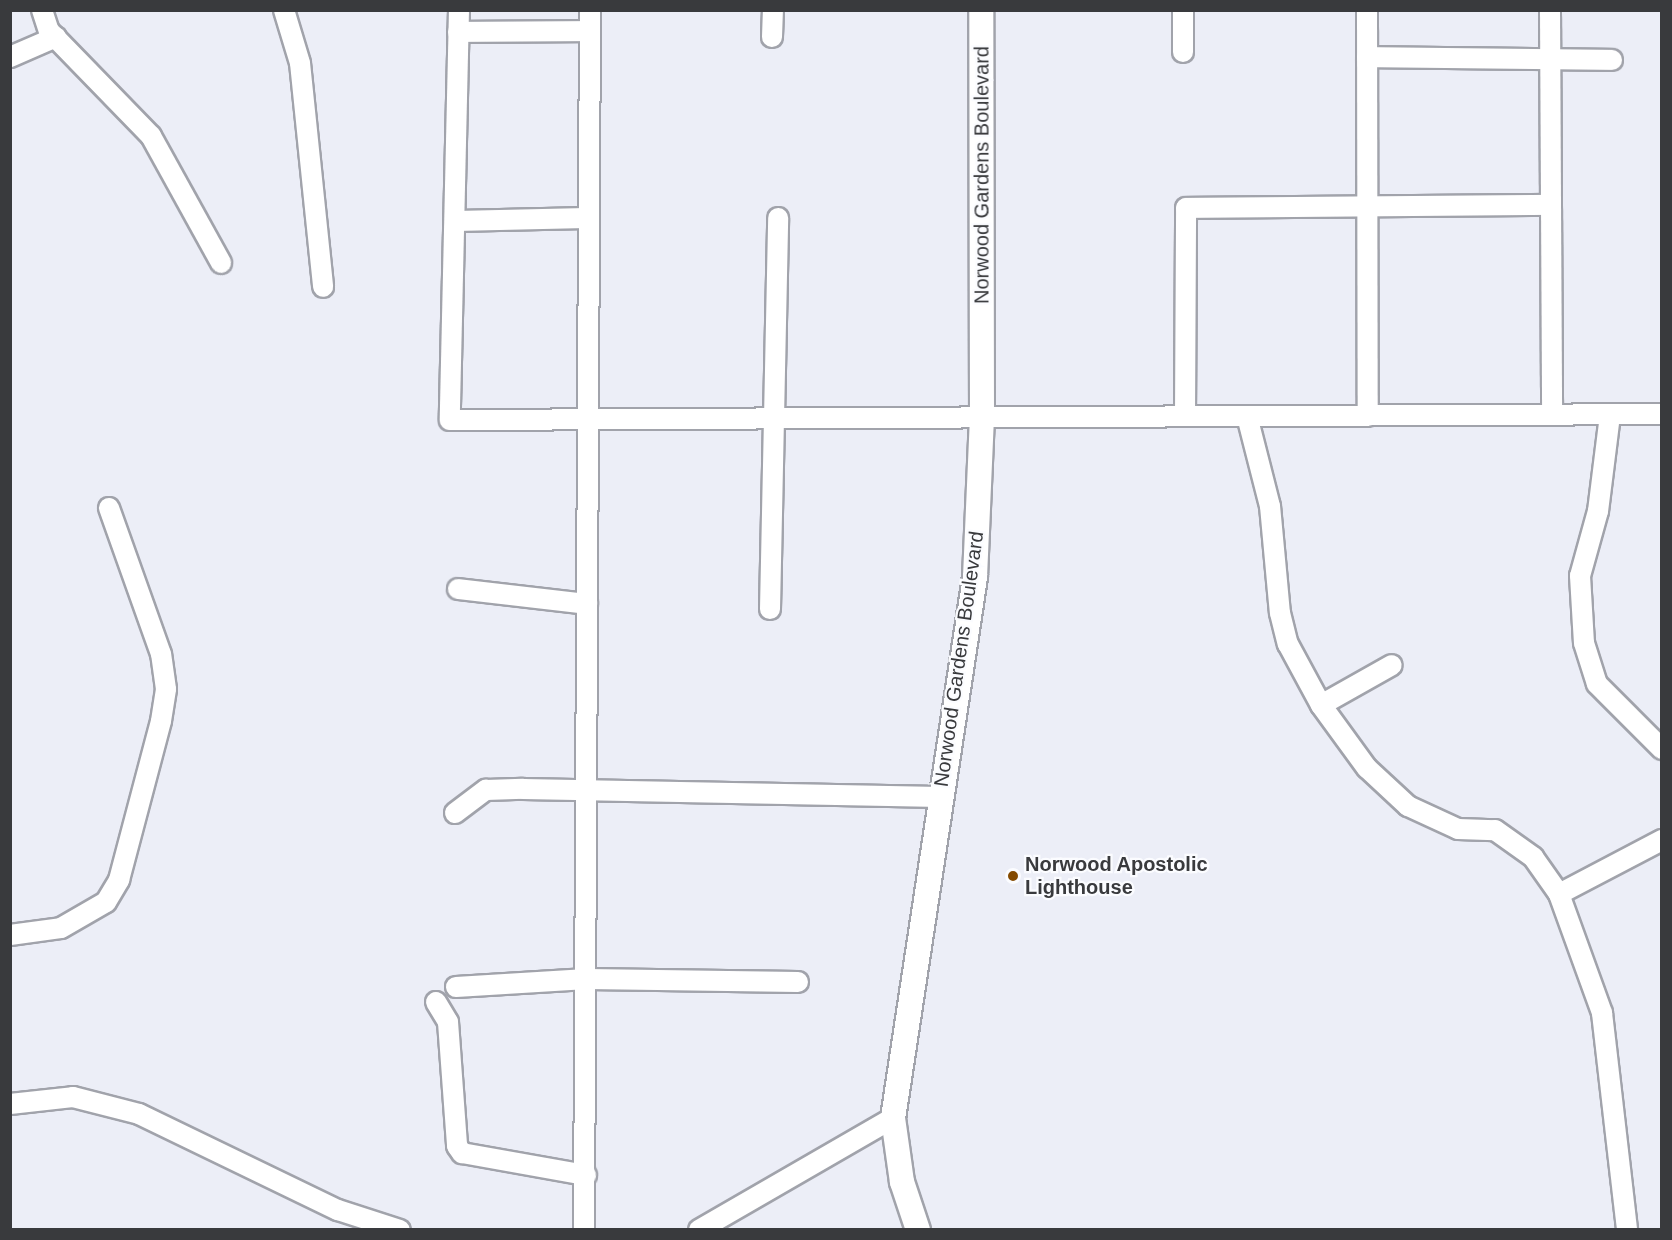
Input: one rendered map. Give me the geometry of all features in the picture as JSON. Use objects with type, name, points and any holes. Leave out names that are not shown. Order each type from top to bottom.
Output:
[{"type":"street","points":[[42,10],[56,37],[151,136],[221,263]]},
{"type":"street","points":[[284,10],[300,63],[323,287]]},
{"type":"street","points":[[459,10],[450,420],[982,415],[1662,414]]},
{"type":"street","points":[[585,1230],[589,790],[586,419],[590,10]]},
{"type":"street","points":[[772,10],[772,37]]},
{"type":"street","name":"Norwood Gardens Boulevard","points":[[918,1230],[902,1182],[892,1118],[975,577],[982,415],[981,10]]},
{"type":"street","points":[[1183,52],[1184,10]]},
{"type":"street","points":[[1367,10],[1368,416]]},
{"type":"street","points":[[1550,10],[1552,415]]},
{"type":"street","points":[[458,32],[590,31]]},
{"type":"street","points":[[10,57],[56,37]]},
{"type":"street","points":[[1367,57],[1612,60]]},
{"type":"street","points":[[1185,416],[1186,208],[1367,204],[1551,205]]},
{"type":"street","points":[[454,221],[587,218]]},
{"type":"street","points":[[771,609],[777,418],[778,218]]},
{"type":"street","points":[[1610,415],[1598,511],[1580,576],[1584,643],[1597,684],[1662,749]]},
{"type":"street","points":[[1246,416],[1270,506],[1280,613],[1288,644],[1321,705],[1367,768],[1408,806],[1458,828],[1495,830],[1533,857],[1559,894],[1602,1013],[1627,1230]]},
{"type":"street","points":[[10,935],[61,928],[106,902],[119,880],[161,721],[166,689],[162,654],[109,508]]},
{"type":"street","points":[[458,589],[587,604]]},
{"type":"street","points":[[1321,705],[1392,665]]},
{"type":"street","points":[[455,813],[486,790],[941,797]]},
{"type":"street","points":[[1559,894],[1662,840]]},
{"type":"street","points":[[456,987],[588,979],[798,982]]},
{"type":"street","points":[[436,1002],[448,1022],[456,1146],[462,1153],[586,1175]]},
{"type":"street","points":[[12,1100],[74,1097],[140,1114],[338,1210],[400,1230]]},
{"type":"street","points":[[699,1230],[892,1118]]},
{"type":"place","name":"Norwood Apostolic Lighthouse","points":[[1013,876]]}]
